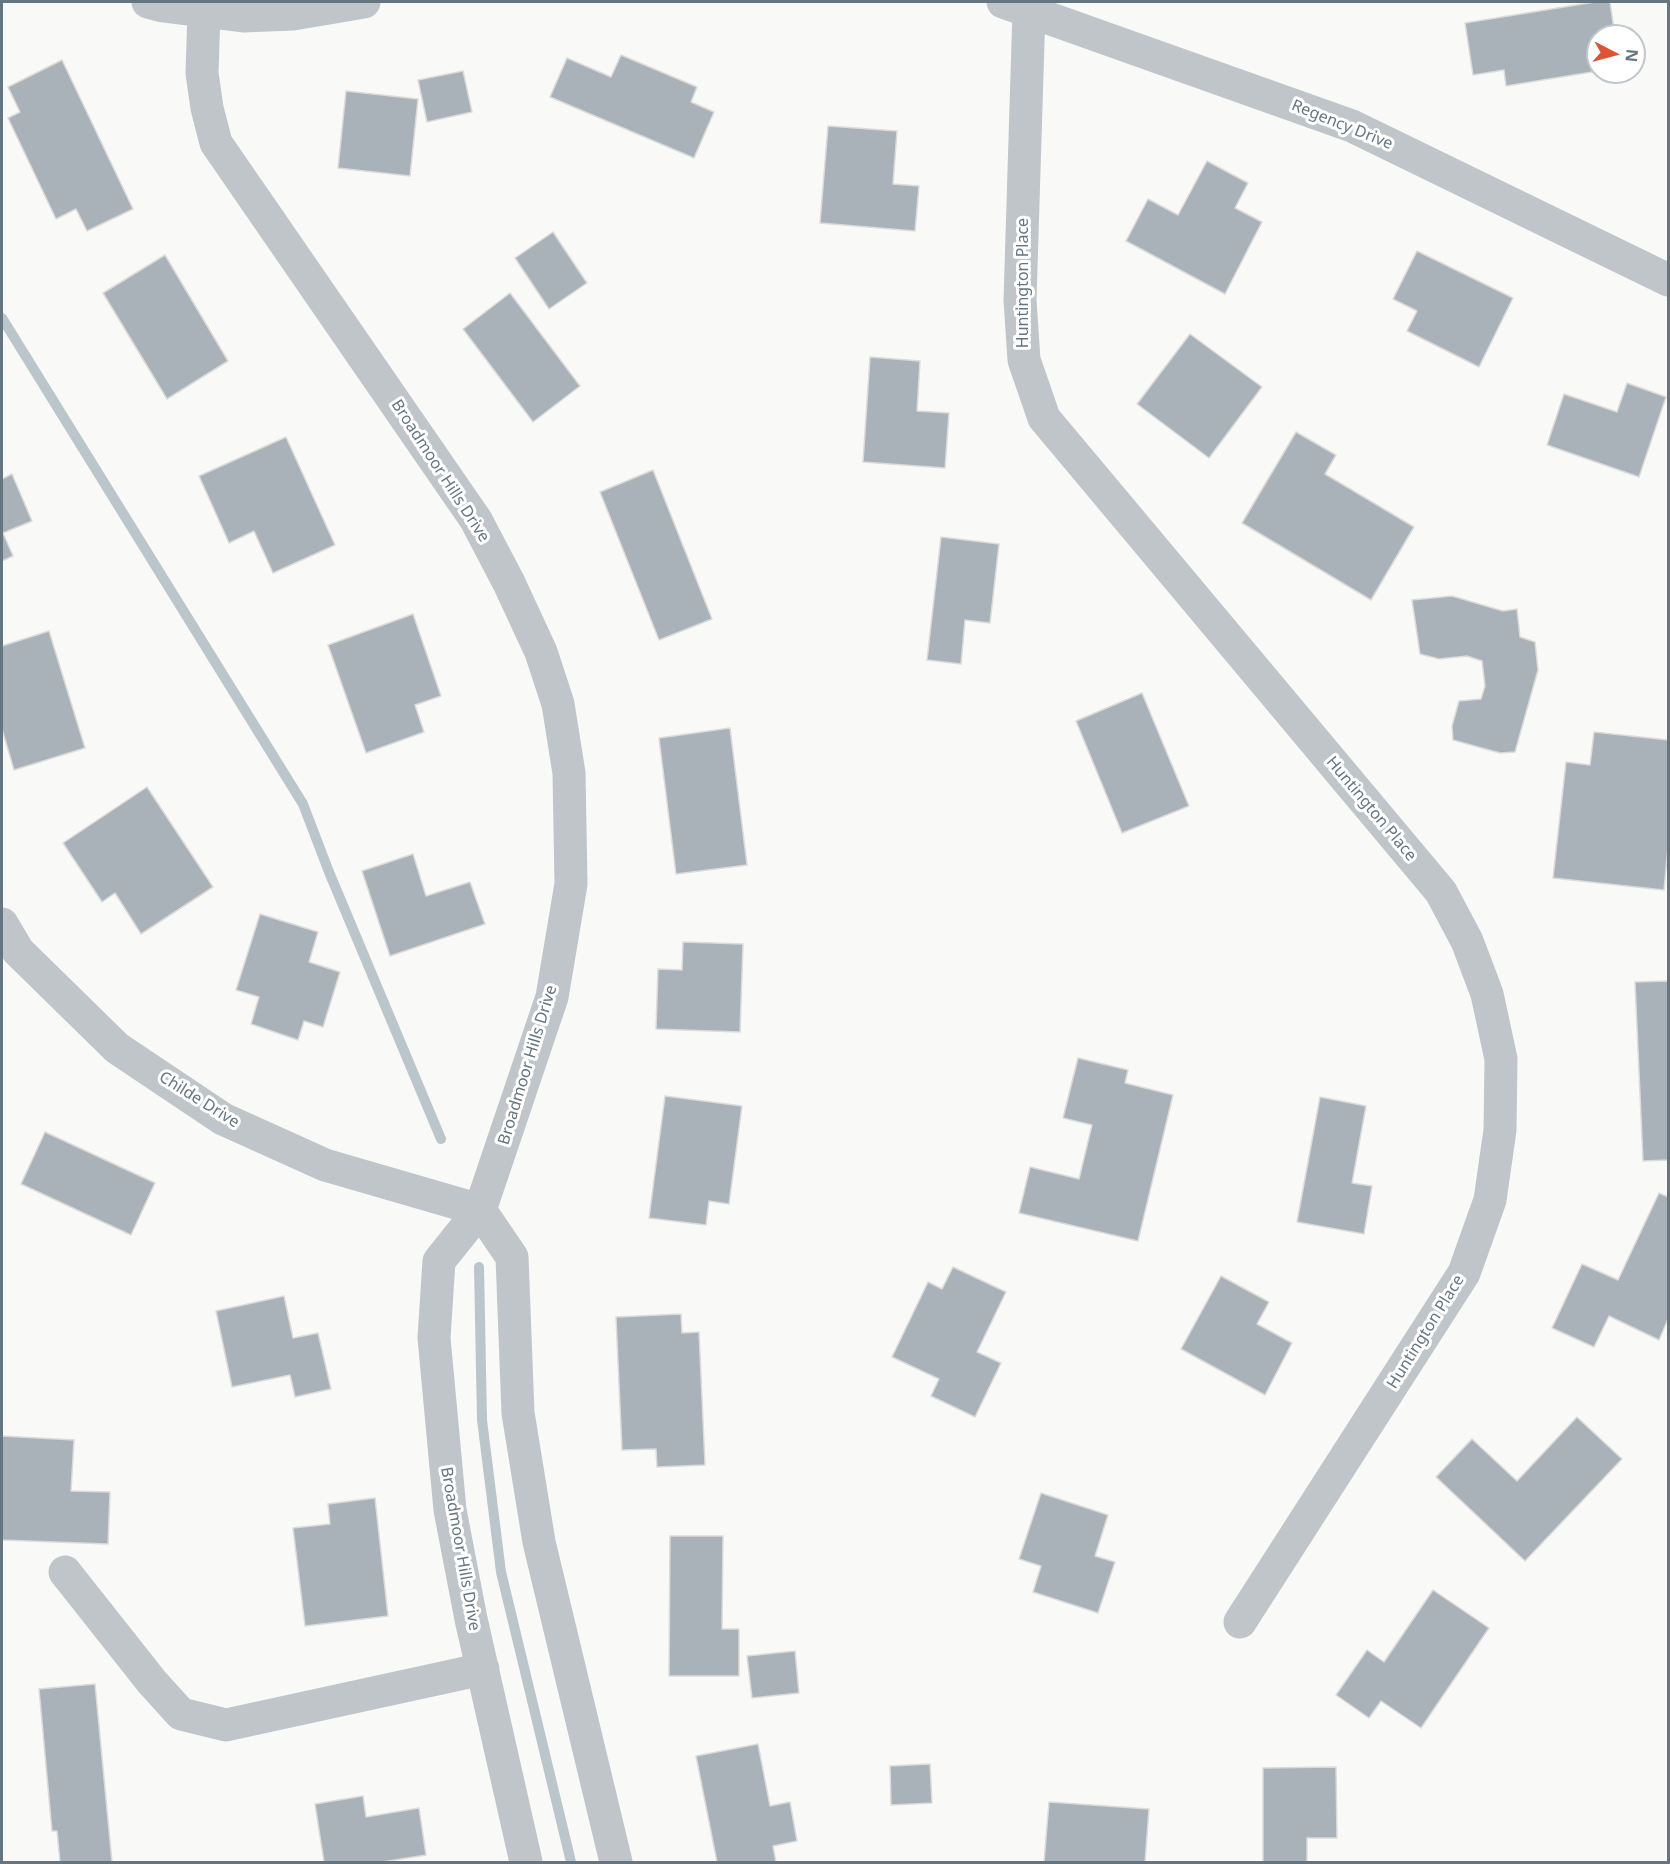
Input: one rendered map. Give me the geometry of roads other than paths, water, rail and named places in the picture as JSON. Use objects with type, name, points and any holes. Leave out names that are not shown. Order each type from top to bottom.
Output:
[{"type":"street","points":[[148,2],[243,16],[293,14],[364,2]]},
{"type":"street","name":"Regency Drive","points":[[1016,6],[1352,126],[1668,280]]},
{"type":"street","name":"Huntington Place","points":[[1016,6],[1020,300],[1024,360],[1044,418],[1441,892],[1467,941],[1487,994],[1501,1059],[1500,1130],[1490,1200],[1464,1273],[1240,1622]]},
{"type":"street","name":"Broadmoor Hills Drive","points":[[204,11],[202,73],[207,108],[216,143],[476,520],[541,652],[558,705],[569,773],[571,884],[552,997],[480,1210],[439,1262],[434,1338],[450,1510],[471,1619],[526,1863]]},
{"type":"street","name":"Childe Drive","points":[[2,924],[18,951],[117,1048],[223,1119],[325,1165],[480,1210]]},
{"type":"street","points":[[480,1210],[512,1257],[518,1413],[539,1542],[616,1863]]},
{"type":"street","points":[[65,1572],[152,1682],[181,1714],[226,1725],[483,1669]]},
{"type":"waterway","points":[[2,318],[303,804],[329,872],[441,1139]]},
{"type":"waterway","points":[[479,1267],[482,1420],[501,1572],[571,1862]]}]
